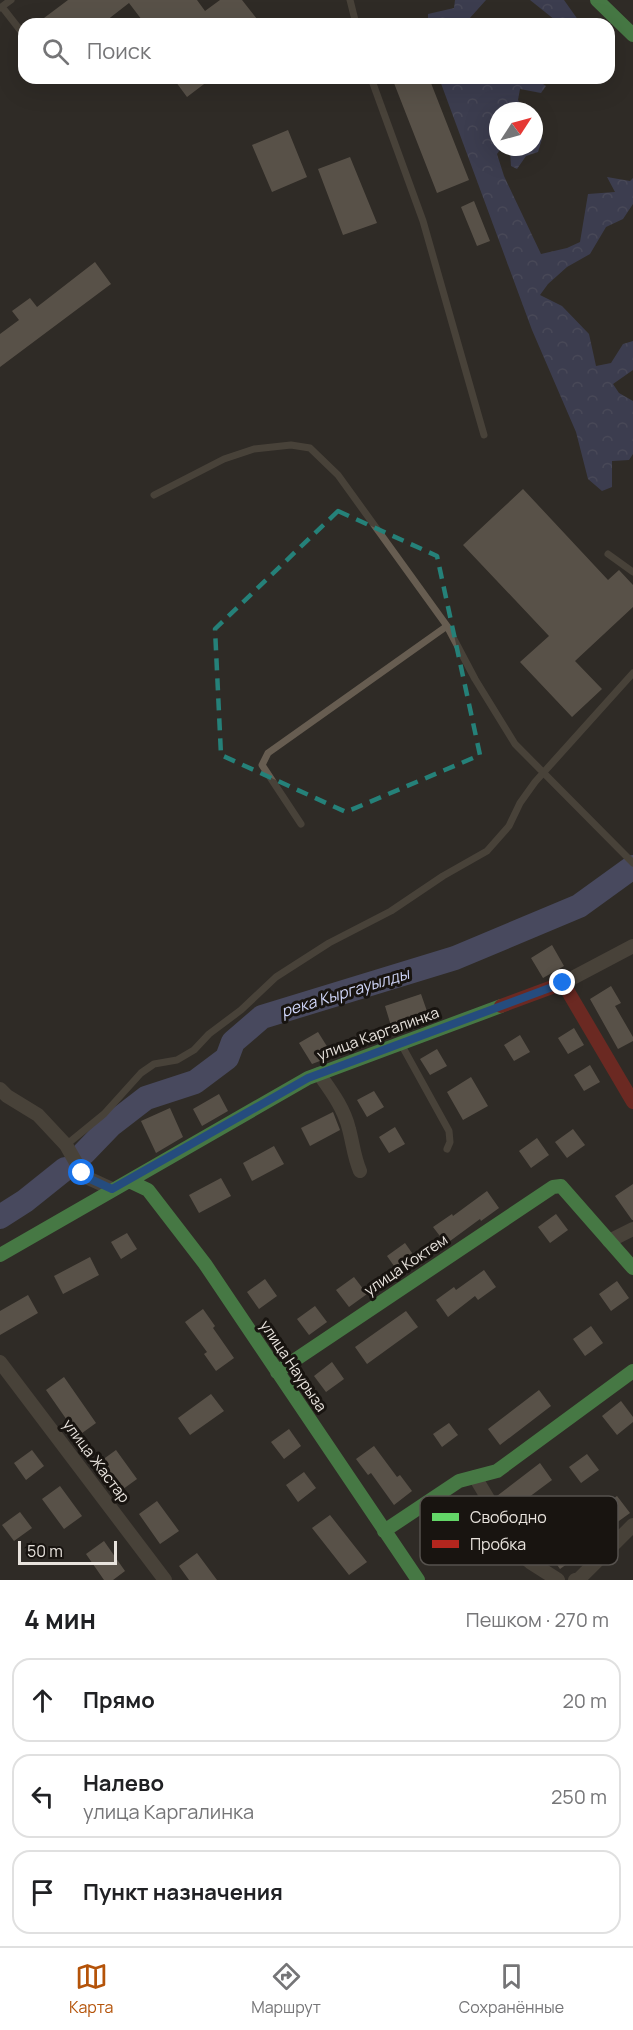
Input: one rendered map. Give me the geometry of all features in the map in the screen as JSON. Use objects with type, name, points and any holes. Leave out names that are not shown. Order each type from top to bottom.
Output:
[{"type":"main road","points":[[597,0],[633,34]]},
{"type":"main road","points":[[563,983],[633,1102]]},
{"type":"main road","name":"улица Каргалинка","points":[[0,1255],[308,1078],[563,983]]},
{"type":"main road","name":"улица Наурыза","points":[[129,1181],[148,1190],[205,1264],[418,1580]]},
{"type":"main road","name":"улица Коктем","points":[[277,1372],[553,1187],[561,1186],[609,1242]]},
{"type":"main road","points":[[609,1242],[633,1268]]},
{"type":"main road","points":[[436,1496],[459,1481],[497,1471],[633,1371]]},
{"type":"main road","points":[[384,1531],[420,1507]]},
{"type":"street","points":[[563,983],[633,946]]},
{"type":"street","points":[[319,1074],[337,1100],[349,1128],[353,1154],[360,1171]]},
{"type":"street","points":[[2,1095],[38,1115],[66,1145],[82,1173],[112,1189]]},
{"type":"street","points":[[609,1242],[633,1229]]},
{"type":"street","name":"улица Жастар","points":[[0,1362],[165,1580]]},
{"type":"street","points":[[0,1386],[12,1378]]},
{"type":"street","points":[[475,1477],[486,1496]]},
{"type":"street","points":[[618,1540],[633,1525]]},
{"type":"street","points":[[535,1565],[558,1580]]},
{"type":"street","points":[[575,1580],[592,1565]]},
{"type":"lane","points":[[11,0],[1,8],[18,27]]},
{"type":"lane","points":[[350,0],[354,18]]},
{"type":"lane","points":[[373,84],[423,221],[484,435]]},
{"type":"lane","points":[[154,495],[224,459],[254,448],[291,444],[310,448],[338,475],[447,626],[475,679],[515,744],[633,863]]},
{"type":"lane","points":[[608,554],[633,572]]},
{"type":"lane","points":[[301,824],[262,765],[268,753],[447,626]]},
{"type":"lane","points":[[66,1145],[104,1113],[141,1073],[154,1064],[177,1060],[194,1050],[209,1034],[241,1010],[276,977],[329,943],[391,911],[442,876],[487,851],[509,826],[520,803],[542,773],[633,673]]},
{"type":"lane","points":[[401,1044],[449,1131],[450,1142],[447,1149]]},
{"type":"highlighted area","points":[[338,511],[437,556],[480,755],[346,812],[221,755],[215,629]]},
{"type":"green space","points":[[455,0],[486,0],[470,18],[428,18],[428,14],[454,8]]},
{"type":"green space","points":[[530,0],[564,0],[577,18],[552,18]]},
{"type":"green space","points":[[441,84],[543,84],[546,86],[541,93],[520,89],[519,102],[489,102],[489,156],[498,156],[504,176],[541,254],[567,248],[580,242],[588,194],[615,192],[607,177],[630,181],[633,178],[633,204],[623,219],[606,227],[590,254],[567,267],[548,284],[540,295],[562,306],[589,334],[596,366],[611,363],[623,344],[633,341],[633,370],[613,384],[619,393],[633,401],[633,454],[629,460],[612,461],[612,487],[602,491],[588,479],[576,432],[532,330]]},
{"type":"green space","points":[[510,156],[526,156],[517,169],[511,166]]},
{"type":"building","points":[[68,0],[197,0],[205,11],[220,0],[242,0],[256,18],[140,18],[129,3],[110,18],[44,18]]},
{"type":"building","points":[[177,84],[204,84],[187,97]]},
{"type":"building","points":[[394,84],[431,84],[469,180],[437,193]]},
{"type":"building","points":[[288,130],[307,177],[272,192],[252,145]]},
{"type":"building","points":[[350,157],[377,223],[343,235],[318,169]]},
{"type":"building","points":[[474,201],[490,241],[477,246],[461,207]]},
{"type":"building","points":[[95,262],[111,284],[0,367],[0,334],[19,320],[12,311],[30,298],[37,307]]},
{"type":"building","points":[[523,489],[608,580],[619,570],[633,585],[633,607],[575,661],[602,689],[572,717],[520,662],[549,636],[463,545]]},
{"type":"building","points":[[552,945],[564,966],[543,978],[531,958]]},
{"type":"building","points":[[611,986],[621,1003],[615,1006],[633,1037],[633,1041],[618,1049],[590,999]]},
{"type":"building","points":[[421,994],[429,1017],[392,1029],[385,1006]]},
{"type":"building","points":[[574,1028],[584,1045],[568,1054],[558,1038]]},
{"type":"building","points":[[318,1032],[333,1056],[312,1064],[299,1043]]},
{"type":"building","points":[[520,1035],[530,1052],[514,1061],[504,1045]]},
{"type":"building","points":[[437,1049],[447,1066],[430,1075],[420,1059]]},
{"type":"building","points":[[590,1065],[600,1082],[584,1091],[574,1075]]},
{"type":"building","points":[[471,1077],[488,1106],[463,1120],[447,1092]]},
{"type":"building","points":[[374,1091],[384,1107],[367,1117],[357,1100]]},
{"type":"building","points":[[219,1094],[228,1111],[202,1126],[193,1109]]},
{"type":"building","points":[[170,1108],[183,1137],[156,1153],[141,1121]]},
{"type":"building","points":[[333,1112],[340,1130],[310,1146],[301,1128]]},
{"type":"building","points":[[395,1127],[405,1144],[389,1153],[379,1137]]},
{"type":"building","points":[[573,1129],[585,1145],[567,1158],[555,1142]]},
{"type":"building","points":[[537,1138],[549,1155],[531,1168],[519,1151]]},
{"type":"building","points":[[274,1146],[284,1164],[252,1181],[243,1163]]},
{"type":"building","points":[[221,1178],[231,1196],[199,1213],[189,1195]]},
{"type":"building","points":[[633,1184],[633,1220],[632,1220],[615,1196]]},
{"type":"building","points":[[487,1191],[499,1208],[446,1244],[433,1227],[452,1214],[453,1216]]},
{"type":"building","points":[[556,1214],[568,1230],[550,1243],[538,1227]]},
{"type":"building","points":[[127,1233],[137,1249],[121,1259],[111,1242]]},
{"type":"building","points":[[405,1243],[417,1260],[399,1273],[387,1256]]},
{"type":"building","points":[[90,1257],[99,1275],[63,1294],[54,1276]]},
{"type":"building","points":[[484,1270],[496,1287],[478,1300],[475,1296],[448,1317],[436,1300],[454,1287],[456,1290]]},
{"type":"building","points":[[354,1277],[367,1294],[349,1307],[336,1290]]},
{"type":"building","points":[[265,1279],[277,1296],[259,1309],[247,1292]]},
{"type":"building","points":[[617,1281],[629,1298],[611,1311],[599,1294]]},
{"type":"building","points":[[28,1295],[38,1313],[0,1335],[0,1311]]},
{"type":"building","points":[[315,1306],[327,1322],[309,1335],[297,1319]]},
{"type":"building","points":[[203,1309],[234,1358],[216,1371],[204,1354],[207,1352],[185,1322]]},
{"type":"building","points":[[406,1311],[418,1327],[367,1364],[355,1347]]},
{"type":"building","points":[[591,1326],[603,1343],[585,1356],[573,1339]]},
{"type":"building","points":[[332,1362],[344,1379],[326,1392],[314,1376]]},
{"type":"building","points":[[64,1377],[96,1423],[78,1436],[46,1390]]},
{"type":"building","points":[[539,1390],[551,1406],[500,1445],[488,1429]]},
{"type":"building","points":[[211,1394],[224,1411],[190,1435],[178,1418]]},
{"type":"building","points":[[621,1401],[633,1417],[633,1422],[617,1435],[602,1416]]},
{"type":"building","points":[[449,1423],[458,1435],[442,1447],[433,1434]]},
{"type":"building","points":[[289,1429],[301,1446],[284,1459],[271,1442]]},
{"type":"building","points":[[374,1446],[397,1477],[400,1475],[412,1491],[394,1505],[371,1473],[368,1475],[356,1459]]},
{"type":"building","points":[[32,1450],[44,1466],[26,1480],[14,1463]]},
{"type":"building","points":[[116,1450],[137,1479],[119,1492],[98,1463]]},
{"type":"building","points":[[587,1454],[599,1470],[581,1483],[569,1467]]},
{"type":"building","points":[[540,1463],[552,1480],[531,1496],[497,1496]]},
{"type":"building","points":[[304,1472],[316,1488],[298,1502],[286,1485]]},
{"type":"building","points":[[60,1486],[82,1516],[64,1529],[42,1499]]},
{"type":"building","points":[[618,1497],[630,1513],[618,1522]]},
{"type":"building","points":[[157,1501],[179,1531],[160,1544],[139,1514]]},
{"type":"building","points":[[20,1512],[32,1528],[14,1541],[2,1525]]},
{"type":"building","points":[[330,1515],[367,1562],[349,1575],[312,1528]]},
{"type":"building","points":[[104,1541],[125,1571],[113,1580],[104,1580],[86,1554]]},
{"type":"building","points":[[197,1553],[217,1580],[189,1580],[179,1566]]},
{"type":"waterway","name":"река Кыргауылды","points":[[84,1153],[111,1125],[146,1098],[195,1082],[227,1058],[233,1042],[262,1017],[455,958],[579,906],[633,867]]},
{"type":"waterway","name":"река Кыргауылды","points":[[0,1217],[25,1201],[65,1169]]},
{"type":"traffic: fast","points":[[597,0],[633,35]]},
{"type":"traffic: fast","points":[[0,1255],[308,1078],[501,1006]]},
{"type":"traffic: fast","points":[[129,1181],[148,1190],[205,1264],[418,1580]]},
{"type":"traffic: fast","points":[[277,1372],[553,1187],[561,1186],[633,1268]]},
{"type":"traffic: fast","points":[[436,1496],[459,1481],[497,1471],[633,1371]]},
{"type":"traffic: fast","points":[[384,1531],[420,1507]]},
{"type":"traffic: jam","points":[[501,1006],[563,983],[633,1102]]},
{"type":"route","points":[[82,1173],[95,1182],[112,1189],[308,1078],[563,983]]}]
